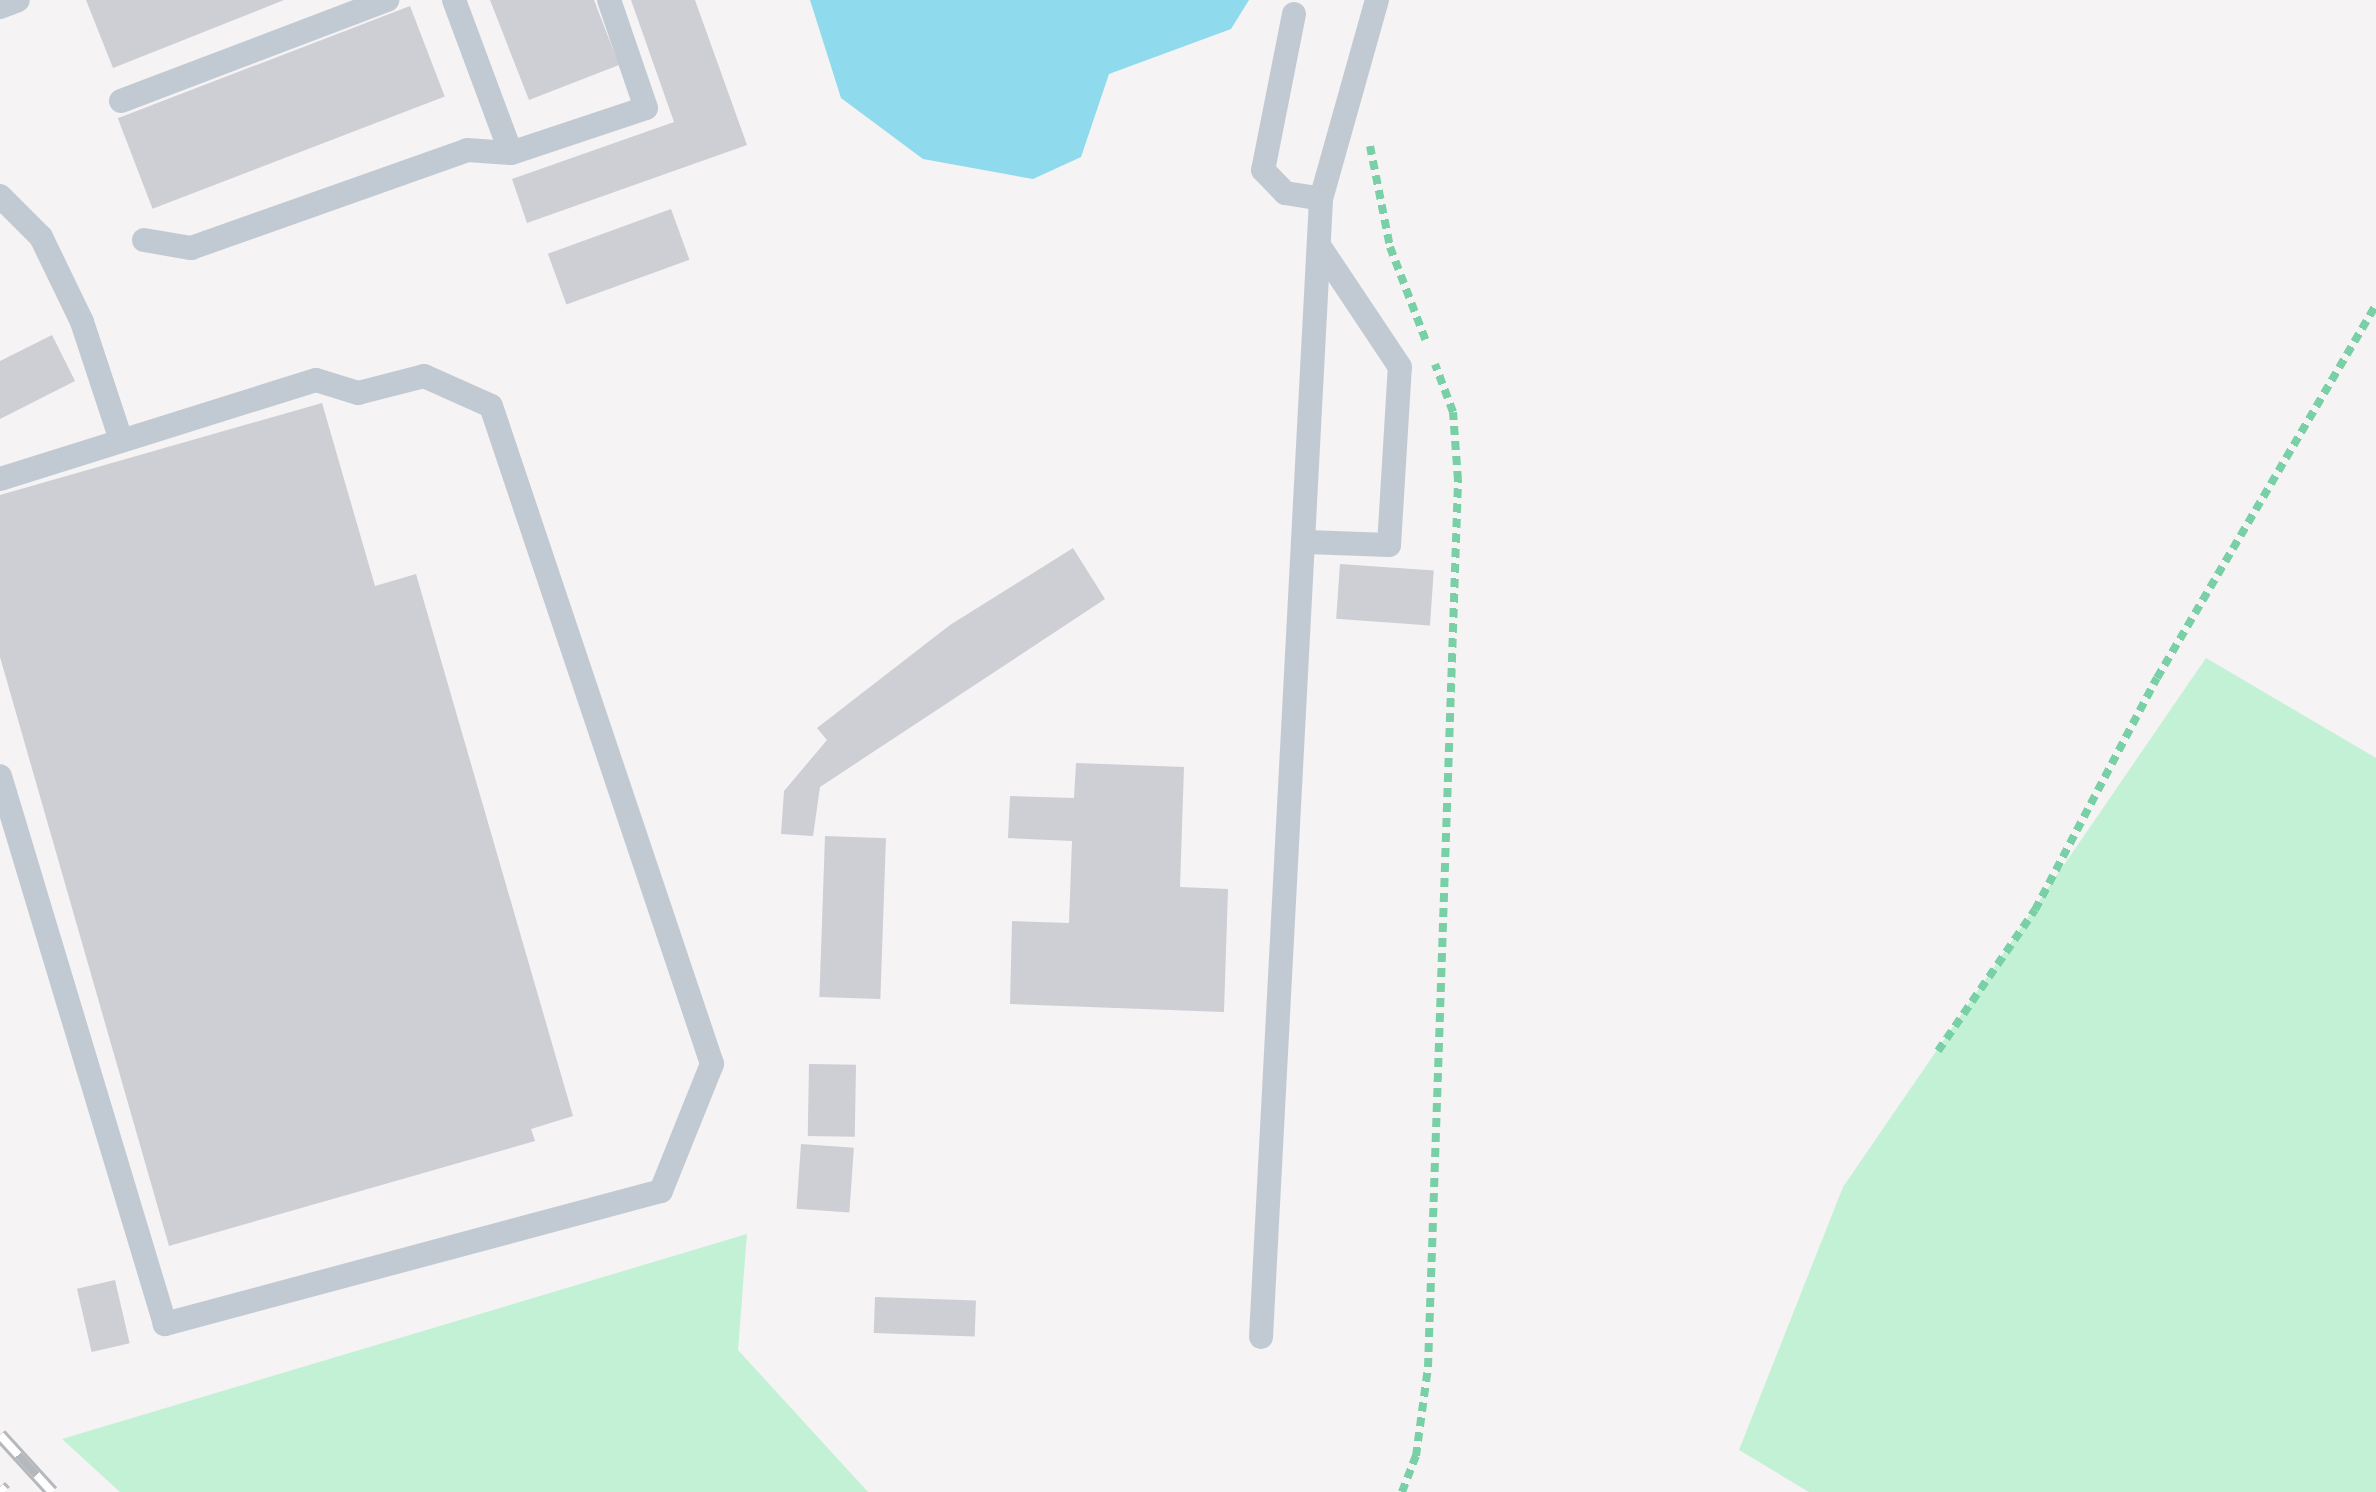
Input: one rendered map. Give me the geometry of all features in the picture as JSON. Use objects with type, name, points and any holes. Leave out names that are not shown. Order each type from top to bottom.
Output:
[{"type":"lane","points":[[0,7],[18,0]]},
{"type":"lane","points":[[121,101],[387,0]]},
{"type":"lane","points":[[454,0],[512,154]]},
{"type":"lane","points":[[144,240],[191,248],[467,151],[512,154],[646,107],[609,0]]},
{"type":"lane","points":[[1262,1337],[1307,542],[1321,199],[1377,0]]},
{"type":"lane","points":[[1294,14],[1263,170],[1285,193],[1321,199]]},
{"type":"lane","points":[[0,196],[41,237],[82,322],[120,437]]},
{"type":"lane","points":[[1307,542],[1389,545],[1400,367],[1320,247]]},
{"type":"lane","points":[[0,478],[120,437],[316,380],[358,394],[424,376],[490,406],[712,1064],[661,1191],[165,1324],[0,776]]},
{"type":"path","points":[[1367,135],[1390,247],[1453,412],[1458,480],[1428,1367],[1416,1456],[1402,1492]]},
{"type":"path","points":[[1938,1051],[2035,910],[2157,678],[2376,305]]},
{"type":"green space","points":[[2206,658],[2376,758],[2376,1492],[1809,1492],[1739,1450],[1843,1187]]},
{"type":"green space","points":[[747,1234],[738,1350],[868,1492],[120,1492],[62,1439]]},
{"type":"water","points":[[810,0],[1249,0],[1231,29],[1109,74],[1081,157],[1033,179],[923,159],[841,98]]},
{"type":"building","points":[[86,0],[284,0],[113,68]]},
{"type":"building","points":[[490,0],[594,0],[619,65],[529,100]]},
{"type":"building","points":[[631,0],[695,0],[747,145],[527,223],[512,179],[674,122]]},
{"type":"building","points":[[410,6],[445,97],[153,209],[118,118]]},
{"type":"building","points":[[671,209],[689,260],[566,305],[548,254]]},
{"type":"building","points":[[52,335],[75,381],[0,419],[0,361]]},
{"type":"building","points":[[322,403],[375,586],[416,574],[573,1116],[531,1129],[535,1141],[169,1246],[0,657],[0,495]]},
{"type":"building","points":[[1073,548],[1105,599],[820,787],[813,836],[781,834],[784,791],[827,740],[817,728],[950,625]]},
{"type":"building","points":[[1340,564],[1434,571],[1430,625],[1336,619]]},
{"type":"building","points":[[1076,763],[1184,767],[1180,887],[1228,889],[1224,1012],[1010,1004],[1012,921],[1069,923],[1072,841],[1008,838],[1010,796],[1074,798]]},
{"type":"building","points":[[825,836],[886,838],[880,999],[819,997]]},
{"type":"building","points":[[809,1064],[856,1065],[855,1137],[808,1136]]},
{"type":"building","points":[[801,1144],[854,1148],[849,1213],[796,1209]]},
{"type":"building","points":[[115,1280],[130,1343],[92,1352],[77,1289]]},
{"type":"building","points":[[875,1297],[976,1301],[975,1337],[874,1333]]},
{"type":"railway","points":[[0,1435],[52,1492]]},
{"type":"railway","points":[[0,1487],[5,1492]]}]
